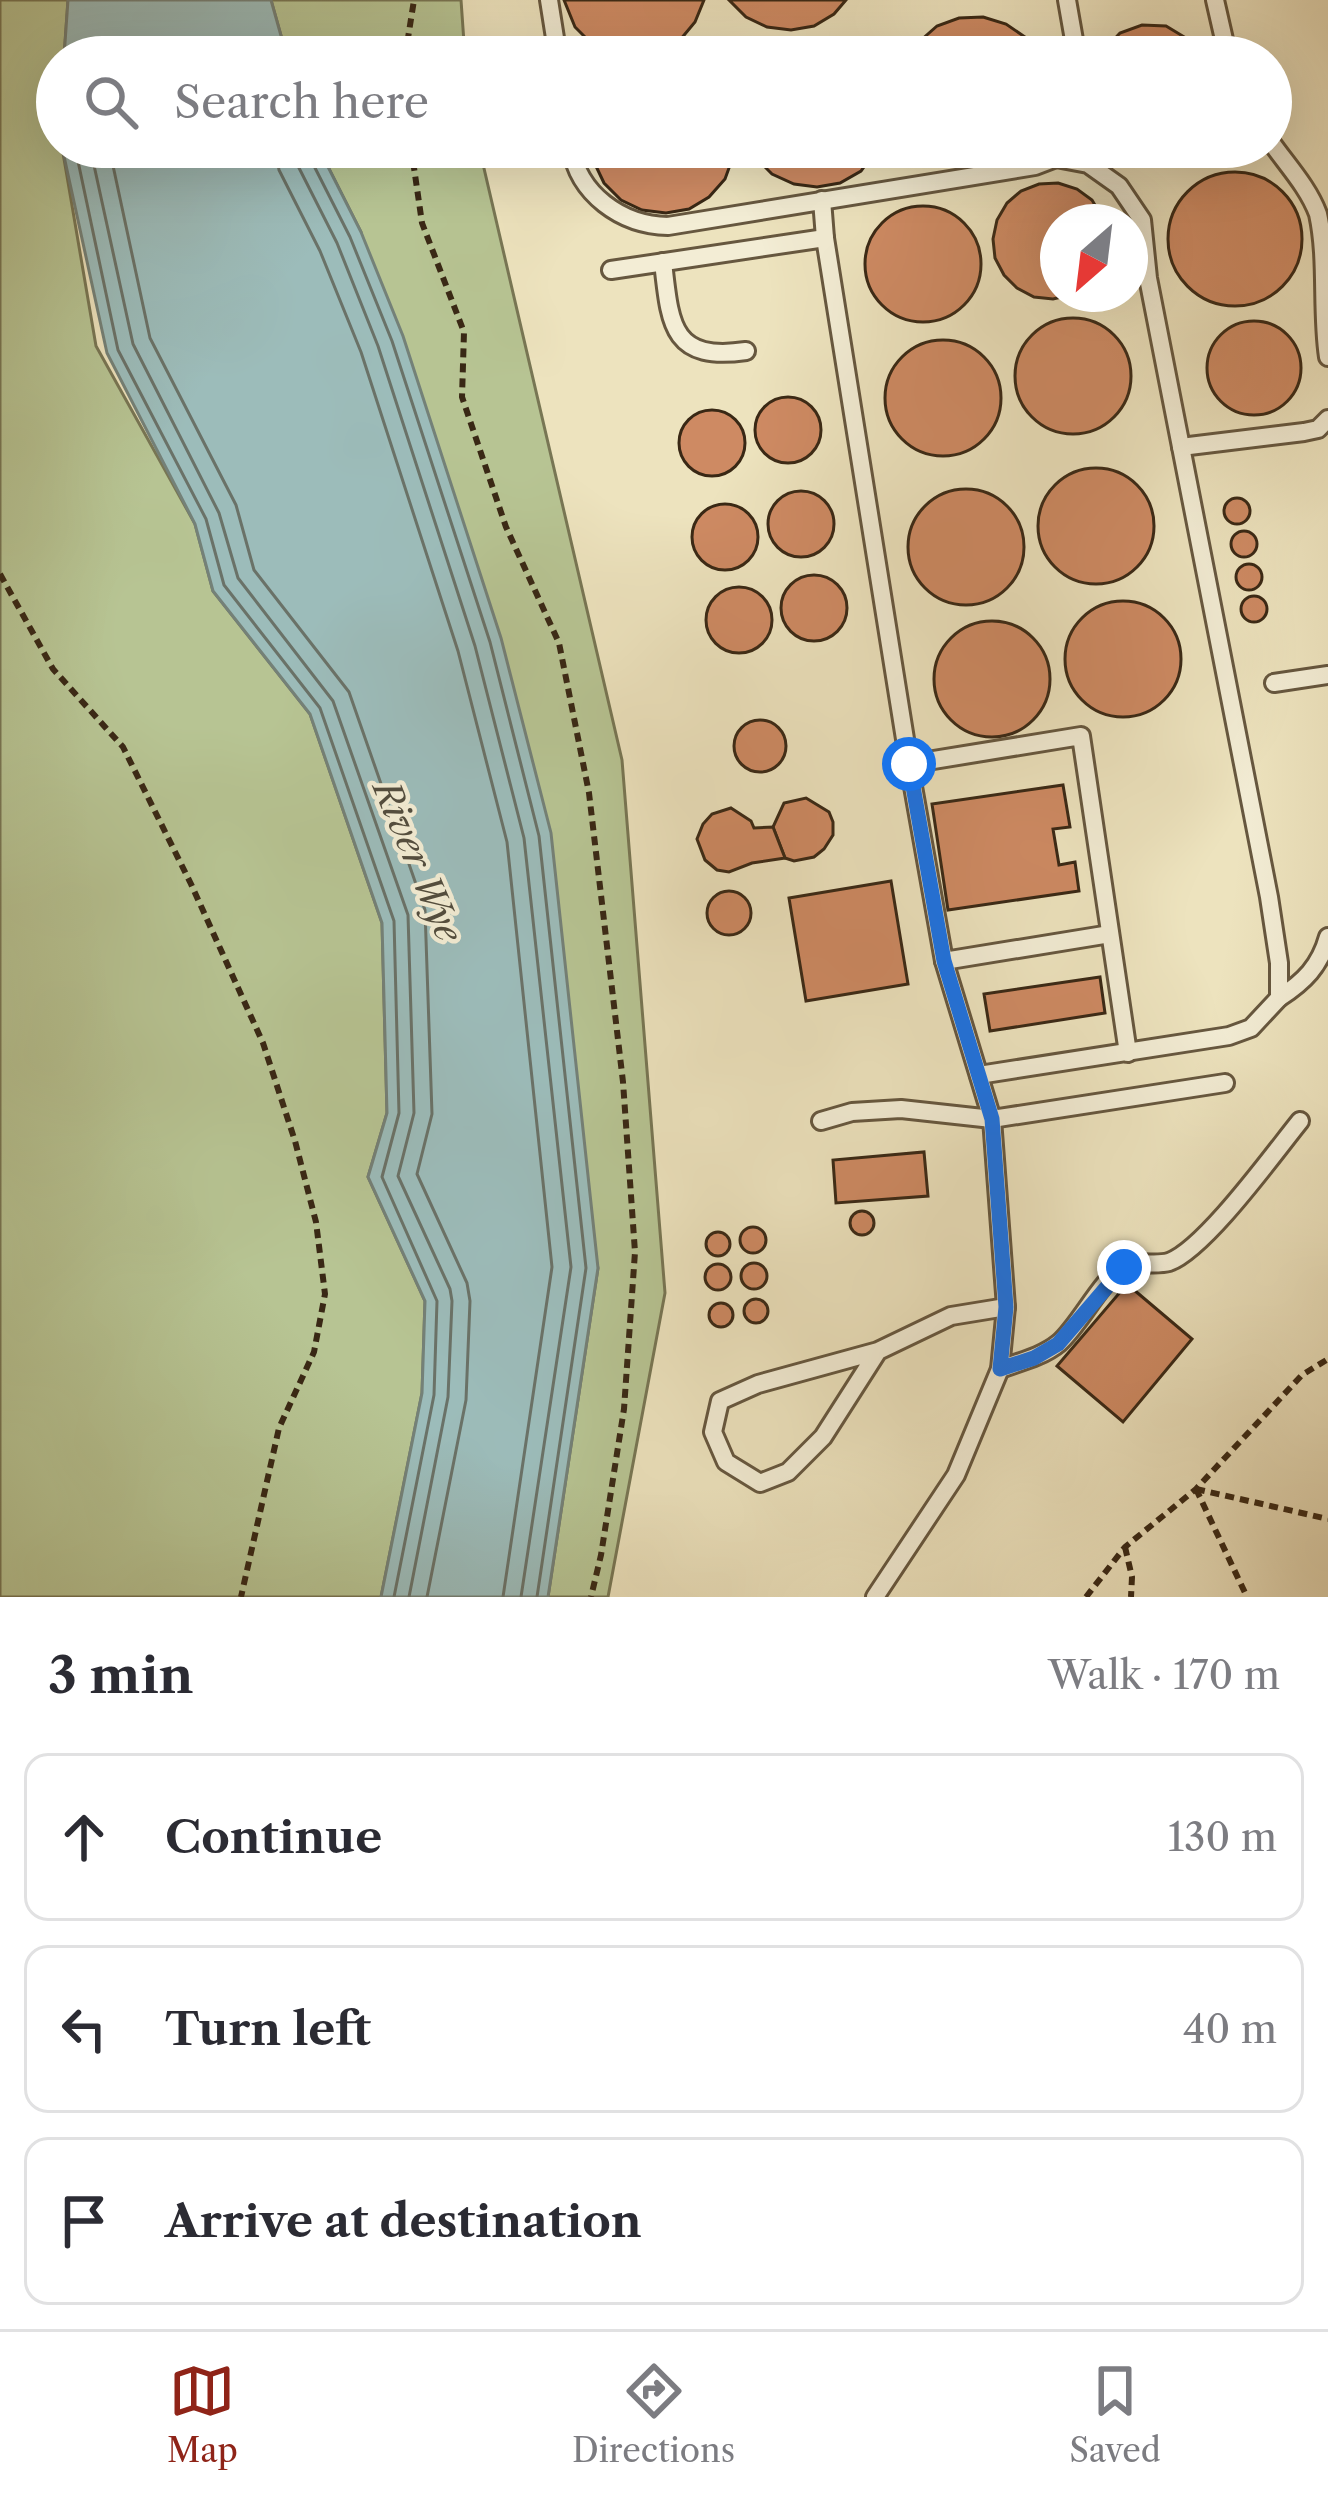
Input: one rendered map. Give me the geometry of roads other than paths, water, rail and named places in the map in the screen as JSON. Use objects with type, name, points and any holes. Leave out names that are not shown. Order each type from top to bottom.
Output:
[{"type":"lane","points":[[549,0],[555,36]]},
{"type":"lane","points":[[1066,0],[1073,36]]},
{"type":"lane","points":[[1216,0],[1224,36]]},
{"type":"lane","points":[[576,168],[582,182],[613,210],[645,225],[668,226],[1022,168]]},
{"type":"lane","points":[[1094,168],[1119,186],[1142,220],[1148,278],[1269,897],[1280,998]]},
{"type":"lane","points":[[1291,168],[1317,212],[1324,239],[1328,357]]},
{"type":"lane","points":[[821,200],[944,961],[992,1119],[1006,1307],[1000,1369],[956,1475],[875,1597]]},
{"type":"lane","points":[[611,270],[824,238]]},
{"type":"lane","points":[[663,262],[674,329],[690,347],[718,355],[746,351]]},
{"type":"lane","points":[[1181,447],[1304,432],[1318,429],[1328,419]]},
{"type":"lane","points":[[1274,683],[1328,675]]},
{"type":"lane","points":[[909,764],[1081,736],[1128,1053]]},
{"type":"lane","points":[[944,961],[1110,934]]},
{"type":"lane","points":[[979,1075],[1229,1036],[1251,1028],[1315,969],[1328,937]]},
{"type":"lane","points":[[821,1121],[852,1112],[901,1109],[992,1119],[1225,1084]]},
{"type":"lane","points":[[1000,1369],[1058,1344],[1124,1267],[1166,1263],[1184,1253],[1207,1233],[1300,1121]]},
{"type":"lane","points":[[878,1351],[823,1437],[788,1472],[760,1483],[726,1462],[713,1432],[720,1401],[758,1384],[878,1351],[951,1316],[1006,1307]]},
{"type":"water","points":[[68,0],[271,0],[281,36],[65,36]]},
{"type":"water","name":"River Wye","points":[[67,168],[329,168],[361,232],[403,336],[501,638],[551,833],[598,1268],[548,1597],[381,1597],[422,1393],[425,1301],[368,1177],[387,1113],[382,923],[310,714],[213,591],[195,524],[107,353]]}]
